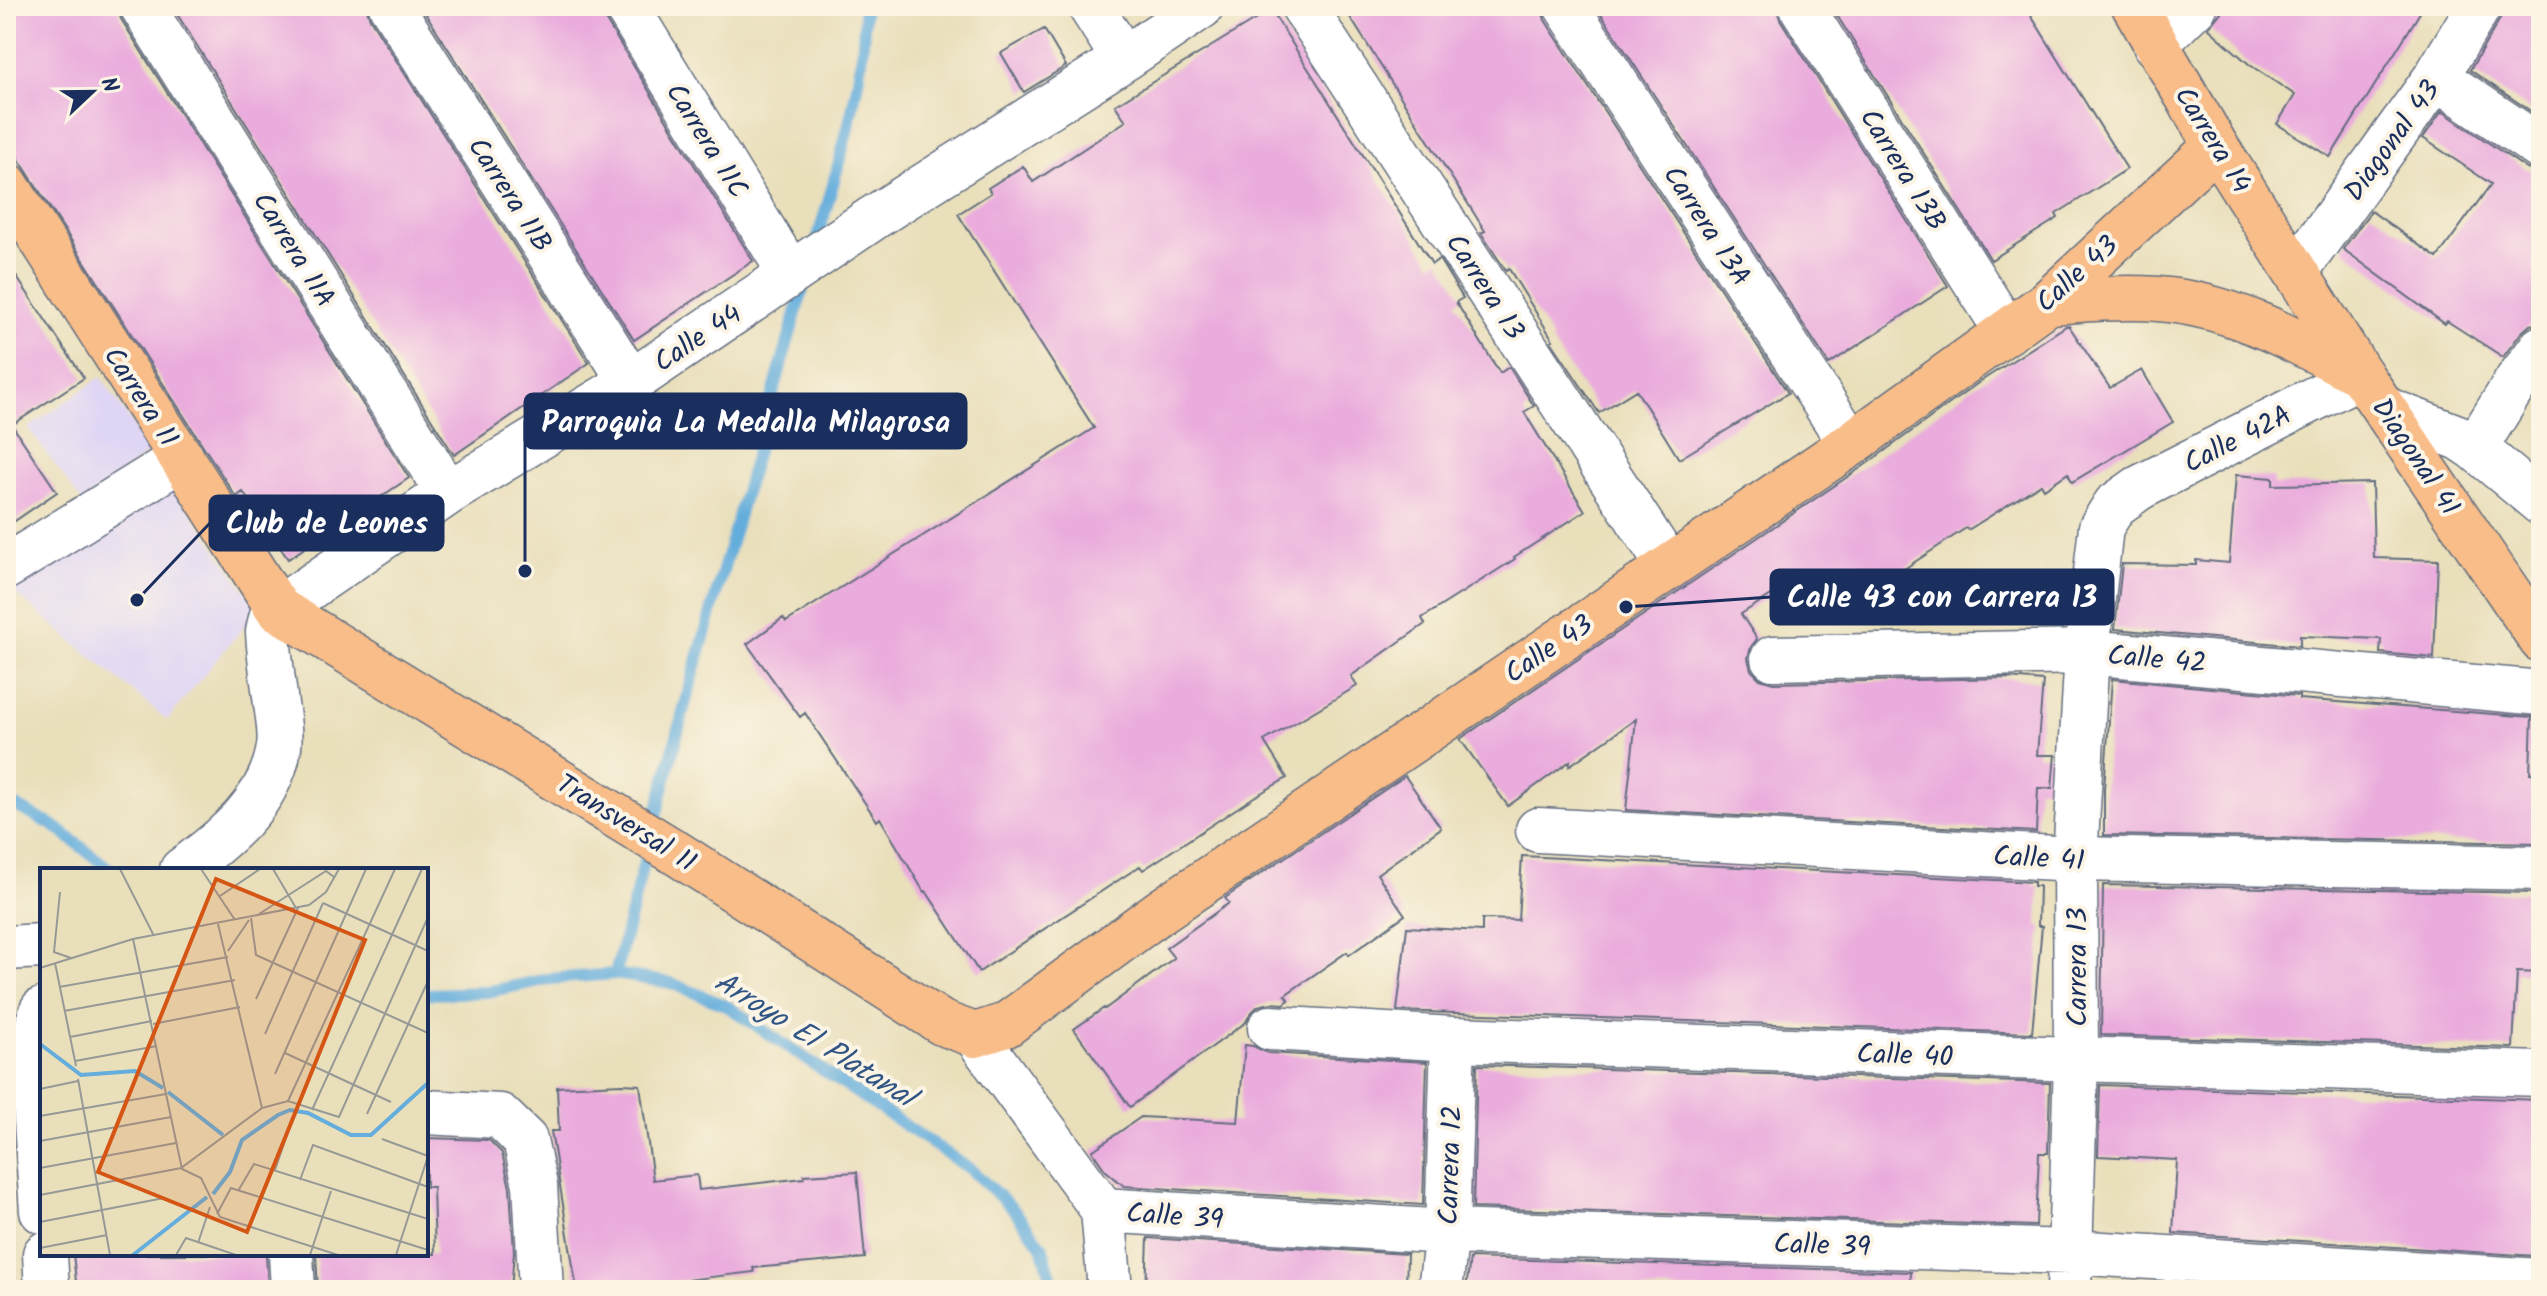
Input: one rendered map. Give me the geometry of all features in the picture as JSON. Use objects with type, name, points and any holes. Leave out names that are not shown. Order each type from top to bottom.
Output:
[{"type":"main road","name":"Carrera 14","points":[[2134,6],[2216,146],[2297,270]]},
{"type":"main road","name":"Calle 43","points":[[975,1035],[1006,1025],[1161,911],[1851,444],[2048,302],[2216,146]]},
{"type":"main road","name":"Carrera 11","points":[[6,184],[278,609]]},
{"type":"main road","name":"Diagonal 41","points":[[2297,270],[2373,392],[2541,640]]},
{"type":"main road","points":[[2048,302],[2159,299],[2209,307],[2285,334],[2373,392]]},
{"type":"main road","name":"Transversal 11","points":[[278,609],[624,820],[942,1023],[975,1035]]},
{"type":"street","name":"Carrera 11A","points":[[142,6],[448,493]]},
{"type":"street","name":"Carrera 11B","points":[[391,6],[631,382]]},
{"type":"street","name":"Carrera 11C","points":[[626,6],[790,273]]},
{"type":"street","points":[[1090,6],[1124,59]]},
{"type":"street","name":"Calle 44","points":[[278,609],[448,493],[631,382],[873,218],[1202,6]]},
{"type":"street","name":"Carrera 13","points":[[1303,6],[1669,567]]},
{"type":"street","name":"Carrera 13A","points":[[1566,6],[1851,444]]},
{"type":"street","name":"Carrera 13B","points":[[1801,6],[2007,332]]},
{"type":"street","points":[[2155,45],[2195,6]]},
{"type":"street","name":"Diagonal 43","points":[[2297,270],[2436,77],[2479,6]]},
{"type":"street","points":[[2436,77],[2541,148]]},
{"type":"street","points":[[2475,448],[2541,348]]},
{"type":"street","points":[[2373,392],[2460,438],[2541,503]]},
{"type":"street","name":"Calle 42A","points":[[2115,505],[2139,488],[2373,392]]},
{"type":"street","points":[[6,567],[182,458]]},
{"type":"street","name":"Carrera 13","points":[[2070,1271],[2076,1059],[2075,859],[2087,652],[2101,527],[2115,505]]},
{"type":"street","points":[[184,868],[227,835],[250,809],[275,762],[279,729],[268,631],[271,618],[278,609]]},
{"type":"street","name":"Calle 42","points":[[1773,658],[2087,652],[2541,693]]},
{"type":"street","name":"Calle 41","points":[[1538,830],[2075,859],[2541,868]]},
{"type":"street","points":[[6,948],[40,946]]},
{"type":"street","points":[[40,1018],[31,1047],[40,1181]]},
{"type":"street","name":"Calle 40","points":[[1270,1028],[1453,1039],[2541,1074]]},
{"type":"street","points":[[975,1035],[1103,1210],[1110,1290]]},
{"type":"street","name":"Carrera 12","points":[[1440,1290],[1447,1232],[1453,1039]]},
{"type":"street","points":[[428,1112],[500,1116],[525,1140],[535,1185],[541,1290]]},
{"type":"street","name":"Calle 39","points":[[1103,1210],[2070,1271],[2541,1281]]},
{"type":"street","points":[[45,1256],[47,1290]]},
{"type":"street","points":[[291,1256],[293,1290]]},
{"type":"shaded area","points":[[101,377],[150,451],[82,502],[28,428]]},
{"type":"shaded area","points":[[172,485],[258,609],[167,720],[11,590]]},
{"type":"building","points":[[6,6],[117,6],[121,19],[409,478],[288,559],[243,492],[236,497],[6,139]]},
{"type":"building","points":[[172,6],[366,6],[370,19],[589,363],[454,455]]},
{"type":"building","points":[[421,6],[601,6],[605,19],[753,261],[634,340]]},
{"type":"building","points":[[1343,6],[1541,6],[1545,20],[1788,393],[1679,459],[1636,390],[1599,413],[1551,341],[1509,269],[1506,271],[1481,233],[1485,231]]},
{"type":"building","points":[[1596,6],[1776,6],[1780,19],[1948,286],[1829,364]]},
{"type":"building","points":[[1831,6],[2025,6],[2127,169],[1991,260]]},
{"type":"building","points":[[2226,6],[2424,6],[2330,157],[2277,124],[2295,95],[2250,65],[2208,28]]},
{"type":"building","points":[[2506,6],[2541,6],[2541,118],[2470,70]]},
{"type":"building","points":[[1271,10],[1432,264],[1439,259],[1463,298],[1456,302],[1500,373],[1509,367],[1534,406],[1524,412],[1585,511],[1422,618],[1425,624],[1351,676],[1357,686],[1264,741],[1287,778],[1143,870],[1140,866],[979,972],[924,892],[880,818],[877,821],[805,713],[800,717],[747,644],[783,618],[786,622],[1094,428],[958,214],[991,193],[988,188],[1023,166],[1033,182],[1126,121],[1115,105]]},
{"type":"building","points":[[1044,29],[1066,66],[1024,92],[1001,53]]},
{"type":"building","points":[[2442,111],[2527,169],[2541,173],[2541,323],[2530,325],[2521,333],[2503,357],[2447,321],[2445,324],[2343,249],[2371,211],[2437,258],[2491,184],[2423,138]]},
{"type":"building","points":[[6,261],[84,378],[12,425],[57,492],[6,527]]},
{"type":"building","points":[[2069,326],[2110,388],[2142,370],[2173,422],[2072,482],[2068,473],[2044,489],[2041,484],[1968,530],[1966,528],[1865,595],[1867,598],[1836,620],[1805,574],[1741,614],[1757,639],[1748,658],[1751,670],[1760,679],[1773,683],[2008,678],[2043,681],[2037,755],[2055,755],[2052,788],[2038,788],[2036,832],[1626,810],[1636,719],[1508,806],[1460,739],[1865,465],[1981,381]]},
{"type":"building","points":[[2236,475],[2273,478],[2273,485],[2372,483],[2374,558],[2438,560],[2434,658],[2380,653],[2381,639],[2300,636],[2300,646],[2115,629],[2122,564],[2196,565],[2196,560],[2229,563]]},
{"type":"building","points":[[2112,679],[2299,696],[2299,699],[2532,717],[2530,773],[2541,774],[2541,843],[2104,835]]},
{"type":"building","points":[[1405,776],[1441,828],[1377,874],[1405,915],[1285,995],[1289,1000],[1284,1004],[1258,1006],[1246,1022],[1130,1107],[1074,1029],[1174,958],[1166,948],[1229,903],[1225,898]]},
{"type":"building","points":[[1522,856],[2034,882],[2034,886],[2039,886],[2038,926],[2042,926],[2032,1033],[1397,1011],[1407,927],[1482,931],[1482,919],[1518,920]]},
{"type":"building","points":[[2103,885],[2541,893],[2541,973],[2517,972],[2513,1048],[2101,1035]]},
{"type":"building","points":[[1245,1045],[1268,1053],[1427,1062],[1423,1205],[1124,1186],[1105,1170],[1092,1151],[1141,1117],[1238,1122]]},
{"type":"building","points":[[1477,1065],[2050,1083],[2048,1153],[2039,1153],[2036,1226],[1473,1208]]},
{"type":"building","points":[[640,1085],[653,1180],[697,1175],[699,1190],[804,1178],[804,1175],[857,1172],[865,1258],[753,1268],[754,1272],[660,1283],[661,1290],[577,1290],[551,1131],[559,1131],[557,1087]]},
{"type":"building","points":[[2100,1085],[2541,1100],[2541,1248],[2536,1248],[2536,1256],[2173,1233],[2177,1160],[2098,1156]]},
{"type":"building","points":[[428,1138],[489,1140],[502,1153],[510,1188],[514,1252],[511,1290],[318,1290],[316,1256],[435,1254],[433,1187],[428,1187]]},
{"type":"building","points":[[1148,1238],[1407,1254],[1406,1290],[1146,1290]]},
{"type":"building","points":[[73,1256],[266,1256],[268,1290],[77,1290]]},
{"type":"building","points":[[1470,1258],[1911,1272],[1910,1290],[1466,1290]]},
{"type":"building","points":[[2171,1283],[2281,1290],[2170,1290]]},
{"type":"waterway","points":[[817,241],[855,94],[864,34],[864,6]]},
{"type":"waterway","points":[[615,974],[687,697],[806,278]]},
{"type":"waterway","name":"Arroyo El Platanal","points":[[6,801],[54,826],[108,868]]},
{"type":"waterway","name":"Arroyo El Platanal","points":[[428,994],[486,992],[549,979],[615,974],[671,983],[727,1006],[970,1169],[1013,1209],[1042,1246],[1055,1290]]},
{"type":"place","name":"Parroquia La Medalla Milagrosa","points":[[525,571]]},
{"type":"place","name":"Club de Leones","points":[[137,600]]},
{"type":"place","name":"Calle 43 con Carrera 13","points":[[1626,607]]}]
